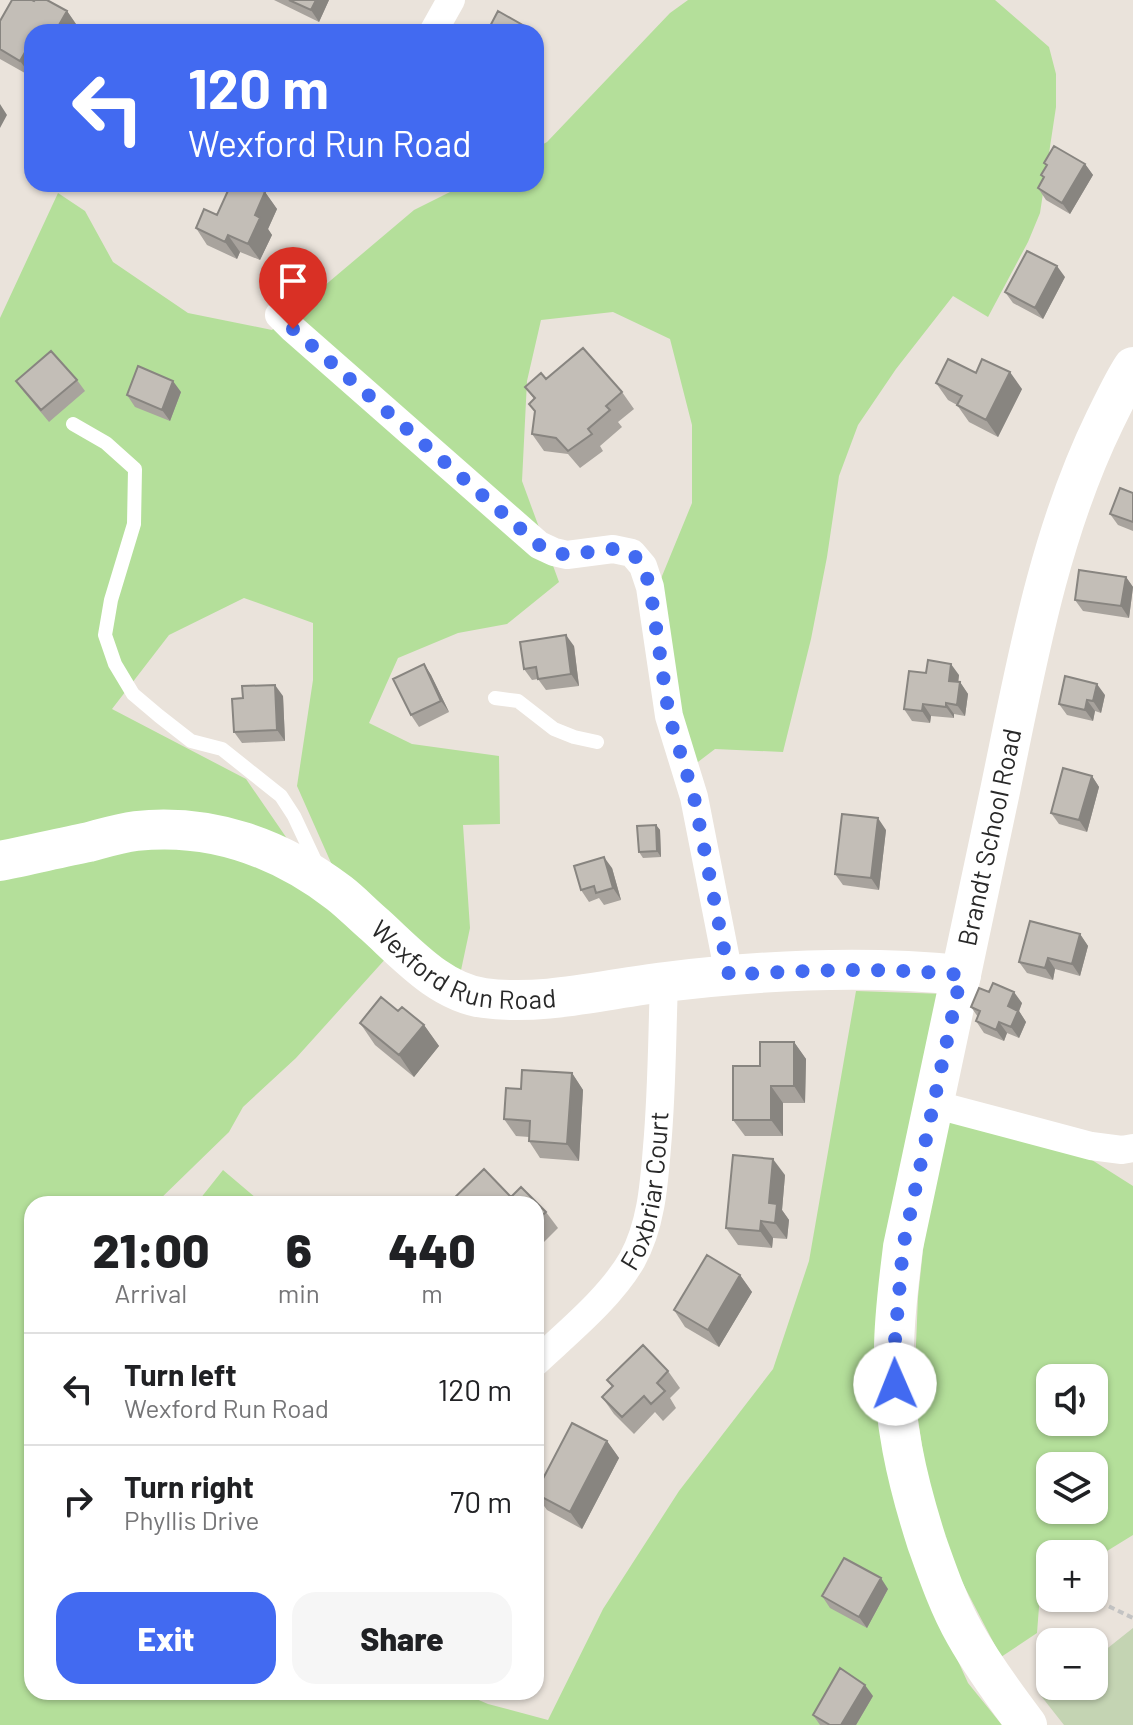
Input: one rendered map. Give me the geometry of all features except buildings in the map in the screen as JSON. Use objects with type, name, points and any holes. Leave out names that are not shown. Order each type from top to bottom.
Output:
[{"type":"street","points":[[438,24],[451,0]]},
{"type":"street","points":[[279,315],[539,545],[567,555],[613,549],[632,553],[643,566],[650,587],[669,716],[694,797],[729,975]]},
{"type":"street","name":"Brandt School Road","points":[[1027,1725],[988,1672],[963,1631],[916,1511],[898,1418],[894,1352],[896,1308],[903,1247],[933,1104],[1023,682],[1062,525],[1092,447],[1133,367]]},
{"type":"street","name":"Wexford Run Road","points":[[0,861],[135,831],[213,833],[247,842],[279,855],[325,883],[442,982],[481,998],[536,1000],[664,982],[790,971],[878,969],[961,975]]},
{"type":"street","name":"Foxbriar Court","points":[[544,1354],[604,1296],[633,1259],[641,1240],[649,1215],[657,1152],[664,982]]},
{"type":"street","points":[[933,1104],[1091,1146],[1122,1150],[1133,1148]]},
{"type":"lane","points":[[73,424],[106,443],[135,469],[134,524],[111,600],[105,635],[115,664],[133,694],[159,716],[191,741],[222,749],[281,796],[294,816],[325,883]]},
{"type":"lane","points":[[495,698],[518,701],[554,729],[597,742]]},
{"type":"path","points":[[1108,1606],[1133,1618]]},
{"type":"green space","points":[[688,0],[995,0],[1049,47],[1056,74],[1056,107],[1040,213],[988,317],[953,296],[896,369],[858,425],[839,476],[811,639],[783,752],[715,749],[694,765],[669,682],[660,581],[692,503],[692,425],[670,339],[613,312],[541,320],[527,381],[522,481],[559,582],[507,624],[458,633],[398,658],[369,723],[412,744],[499,756],[500,824],[463,825],[470,928],[460,975],[336,874],[297,786],[313,680],[313,623],[244,598],[169,635],[112,709],[246,779],[288,840],[0,848],[0,318],[58,193],[85,211],[113,262],[188,313],[272,330],[414,210],[450,192],[544,192],[544,144],[670,13]]},
{"type":"green space","points":[[172,840],[246,852],[324,900],[388,956],[296,1058],[243,1107],[229,1132],[163,1196],[24,1196],[24,1700],[479,1700],[548,1720],[603,1609],[679,1491],[773,1369],[809,1261],[856,991],[945,994],[901,1173],[924,1586],[968,1683],[1002,1725],[0,1725],[0,876]]},
{"type":"green space","points":[[962,1122],[1073,1148],[1133,1186],[1133,1535],[1108,1550],[1108,1540],[1036,1540],[1036,1612],[1039,1612],[1036,1634],[1001,1657],[961,1580],[940,1526],[925,1466],[914,1392],[918,1297],[926,1222],[944,1123]]},
{"type":"green space","points":[[223,1170],[254,1196],[202,1196]]},
{"type":"green space","points":[[1133,1628],[1133,1725],[1064,1725],[1044,1700],[1108,1700],[1108,1648]]},
{"type":"route","points":[[293,329],[539,545],[567,555],[613,549],[632,553],[643,566],[650,587],[669,716],[694,797],[729,975],[878,969],[961,975],[903,1247],[896,1308],[895,1384]]}]
